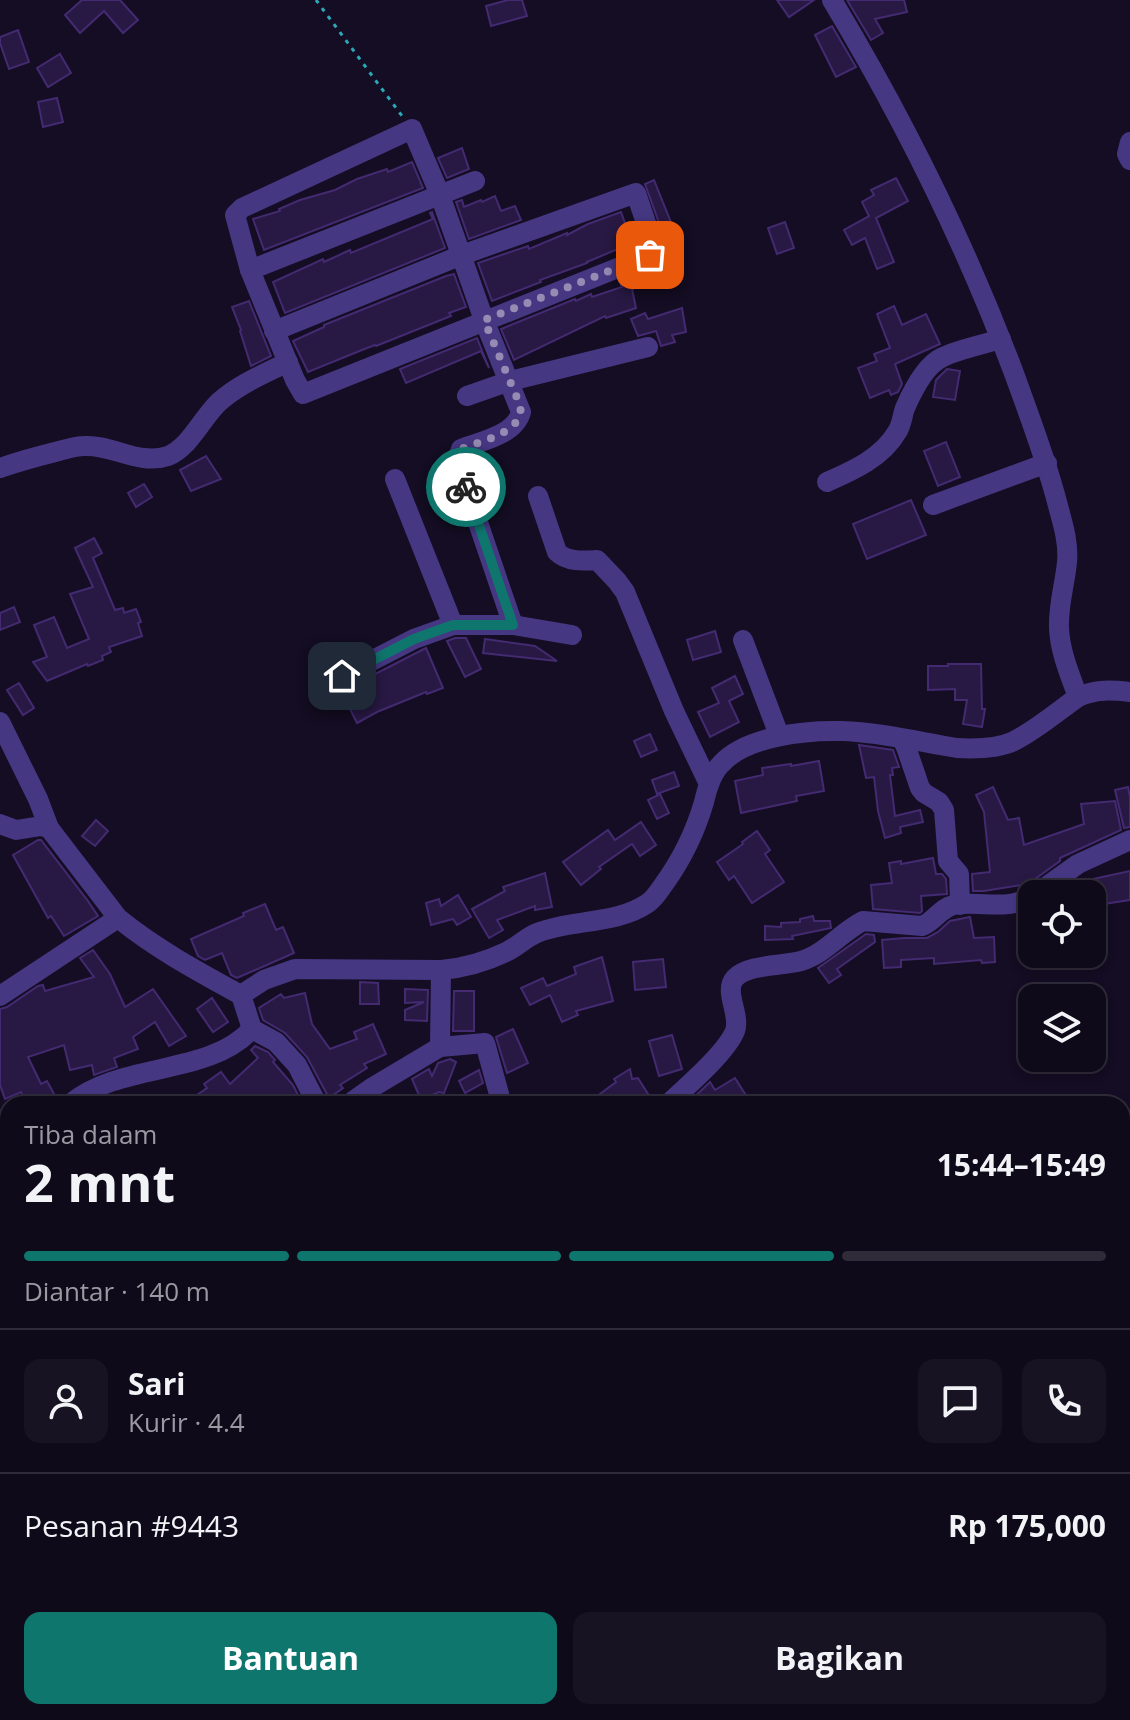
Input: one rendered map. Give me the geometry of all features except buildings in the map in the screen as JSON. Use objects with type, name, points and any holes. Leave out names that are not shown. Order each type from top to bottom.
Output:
[{"type":"street","points":[[832,0],[944,205],[1001,339],[1047,463],[1065,535],[1067,560],[1059,603],[1059,629],[1064,659],[1078,697]]},
{"type":"street","points":[[274,331],[462,255],[636,193],[651,238],[652,254],[484,320],[303,394],[274,331],[250,270],[235,215],[412,129],[440,195],[462,255],[484,320],[521,412],[519,419],[505,432],[461,449],[457,461],[513,625]]},
{"type":"street","points":[[1130,142],[1127,154],[1130,160]]},
{"type":"street","points":[[250,270],[475,181]]},
{"type":"street","points":[[827,482],[856,469],[884,449],[899,430],[914,390],[925,373],[941,358],[1001,339]]},
{"type":"street","points":[[467,396],[510,381],[648,347]]},
{"type":"street","points":[[0,468],[27,458],[84,446],[106,448],[135,457],[155,459],[171,455],[184,445],[217,404],[237,387],[288,362]]},
{"type":"street","points":[[933,505],[1047,463]]},
{"type":"street","points":[[395,479],[453,625]]},
{"type":"street","points":[[538,496],[557,552],[576,561],[597,560],[625,592],[674,711],[709,784]]},
{"type":"street","points":[[342,676],[414,639],[453,625],[513,625],[572,635]]},
{"type":"street","points":[[743,640],[779,735]]},
{"type":"street","points":[[241,995],[264,980],[295,969],[463,968],[507,951],[537,933],[610,918],[651,901],[680,862],[709,784],[720,765],[733,754],[779,735],[842,731],[972,749],[998,746],[1014,741],[1078,697],[1102,690],[1130,692]]},
{"type":"street","points":[[0,722],[49,828],[118,918],[184,964],[241,995],[252,1029],[276,1042],[297,1065],[313,1096]]},
{"type":"street","points":[[902,739],[920,788],[939,802],[944,810],[948,861],[959,874],[960,905]]},
{"type":"street","points":[[0,824],[16,830],[41,826],[49,828]]},
{"type":"street","points":[[1055,880],[1078,864],[1130,840]]},
{"type":"street","points":[[676,1096],[733,1035],[736,1017],[732,984],[738,975],[803,960],[863,921],[922,926],[949,907],[1018,903]]},
{"type":"street","points":[[0,996],[118,918]]},
{"type":"street","points":[[440,1047],[441,970]]},
{"type":"street","points":[[83,1096],[133,1075],[209,1057],[246,1036],[252,1029]]},
{"type":"street","points":[[360,1096],[440,1047],[485,1043],[499,1094]]},
{"type":"path","points":[[316,0],[412,129]]},
{"type":"way so far","points":[[466,487],[457,461],[461,449],[505,432],[517,423],[521,415],[520,405],[484,320],[650,255]]},
{"type":"route","points":[[342,676],[414,639],[453,625],[513,625],[466,487]]}]
